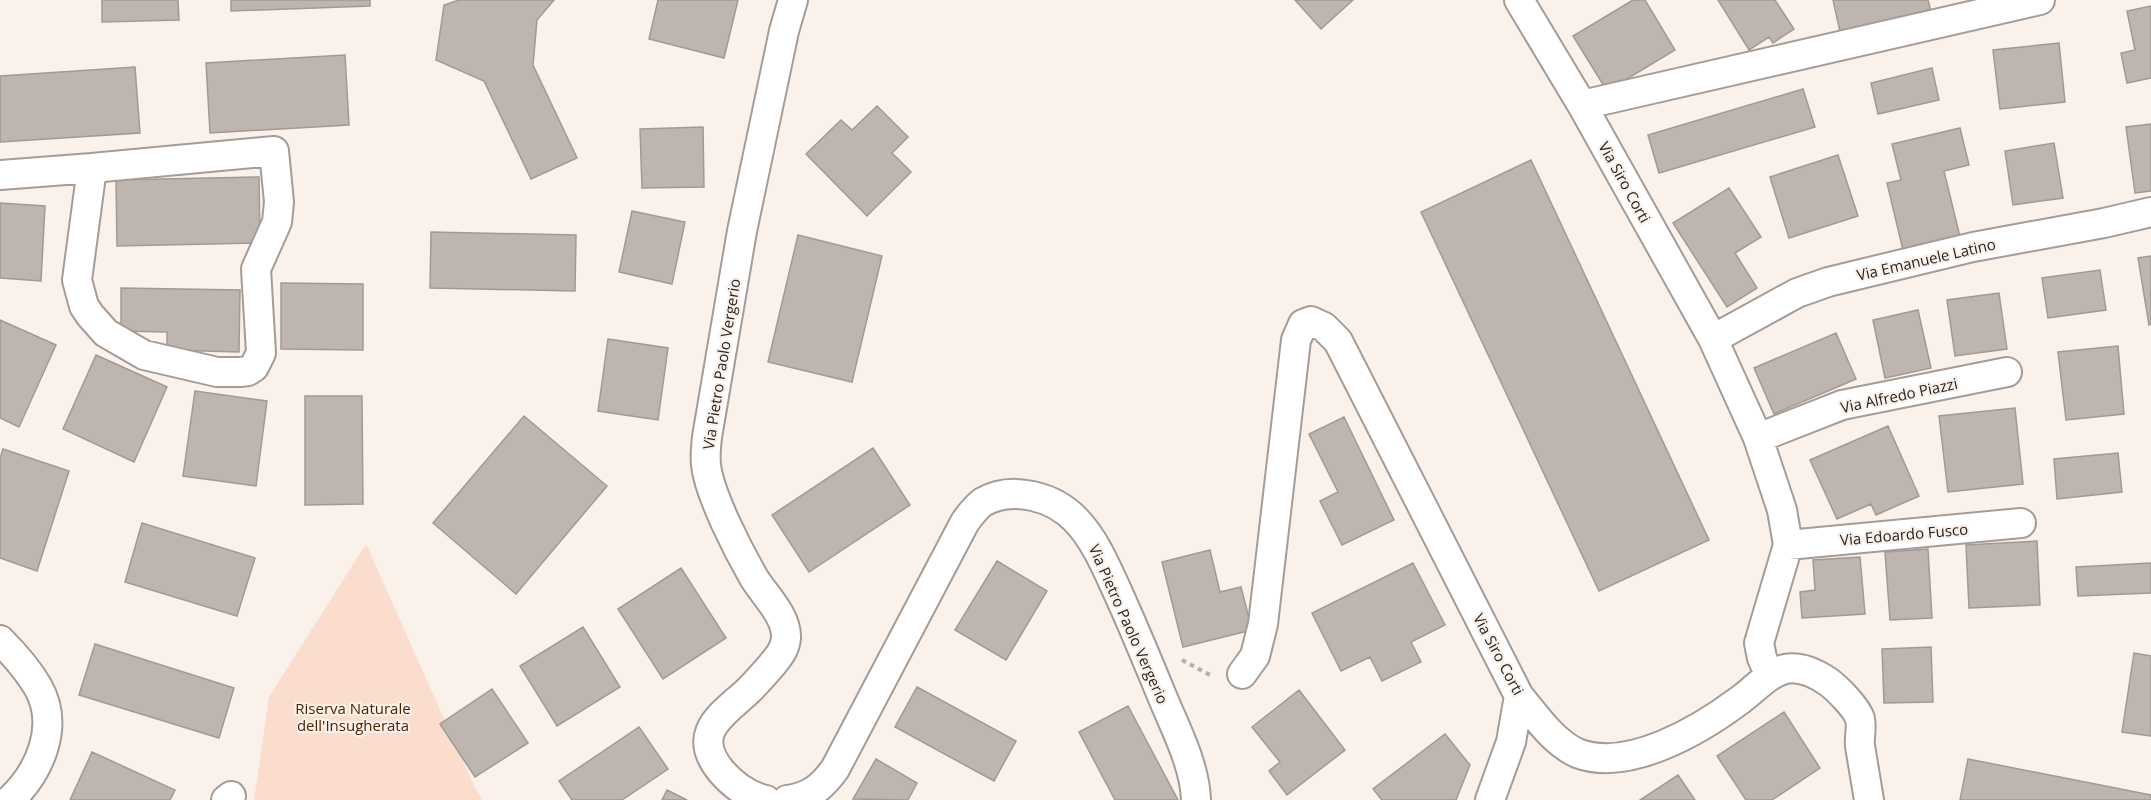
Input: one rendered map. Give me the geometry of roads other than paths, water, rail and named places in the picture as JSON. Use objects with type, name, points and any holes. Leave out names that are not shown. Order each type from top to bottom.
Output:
[{"type":"street","name":"Via Pietro Paolo Vergerio","points":[[766,800],[746,792],[730,780],[715,764],[709,749],[709,734],[718,718],[749,691],[781,654],[786,635],[783,622],[754,578],[723,514],[712,488],[706,465],[707,437],[742,231],[784,31],[793,0]]},
{"type":"street","name":"Via Siro Corti","points":[[1242,674],[1255,656],[1263,624],[1296,340],[1303,324],[1311,321],[1319,324],[1333,336],[1348,358],[1520,696],[1552,735],[1562,743],[1576,752],[1605,759],[1635,755],[1672,741],[1740,700],[1770,676],[1762,658],[1759,643],[1788,545],[1782,510],[1758,438],[1713,339],[1582,105],[1519,0]]},
{"type":"street","points":[[1582,105],[2040,0]]},
{"type":"street","points":[[0,175],[274,151],[279,212],[273,234],[256,269],[261,353],[254,367],[248,371],[228,373],[157,359],[144,355],[118,341],[97,326],[84,306],[77,280],[92,168]]},
{"type":"street","name":"Via Emanuele Latino","points":[[1713,339],[1797,293],[1828,282],[1973,247],[2151,212]]},
{"type":"street","name":"Via Alfredo Piazzi","points":[[1758,438],[1842,405],[2007,372]]},
{"type":"street","name":"Via Pietro Paolo Vergerio","points":[[787,800],[815,791],[835,769],[965,522],[983,502],[1009,494],[1041,499],[1062,508],[1075,519],[1094,546],[1140,640],[1187,760],[1196,800]]},
{"type":"street","name":"Via Edoardo Fusco","points":[[1788,545],[2021,523]]},
{"type":"street","points":[[0,640],[38,687],[48,720],[42,754],[34,772],[10,800]]},
{"type":"street","points":[[1770,676],[1784,669],[1799,668],[1818,676],[1843,696],[1860,718],[1860,743],[1869,800]]},
{"type":"street","points":[[1490,800],[1511,742],[1520,696]]},
{"type":"park label","name":"Riserva Naturale dell'Insugherata","points":[[353,716]]}]
